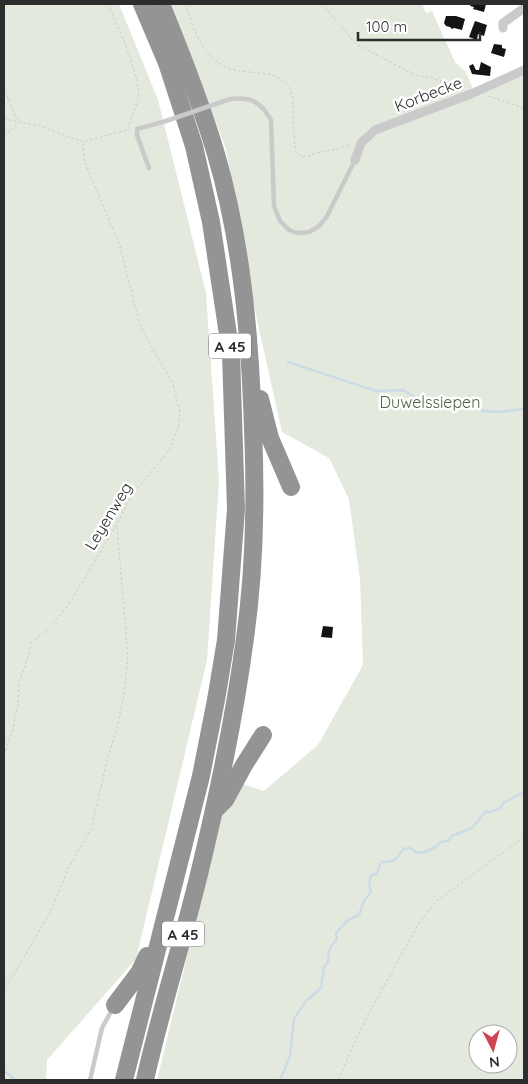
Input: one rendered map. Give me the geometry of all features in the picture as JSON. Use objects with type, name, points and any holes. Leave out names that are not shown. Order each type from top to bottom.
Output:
[{"type":"highway","name":"A 45","points":[[124,1080],[200,776],[216,700],[226,640],[236,509],[231,354],[211,222],[194,146],[167,63],[142,4]]},
{"type":"highway","name":"A 45","points":[[145,1080],[201,866],[231,724],[242,656],[252,565],[256,494],[252,368],[244,289],[230,213],[216,156],[192,80],[161,4]]},
{"type":"highway","points":[[252,368],[270,438],[291,488]]},
{"type":"highway","points":[[212,812],[225,800],[263,735]]},
{"type":"highway","points":[[116,1005],[139,973],[147,955],[158,942]]},
{"type":"street","points":[[503,28],[503,23],[524,8]]},
{"type":"street","name":"Korbecke","points":[[361,143],[375,130],[473,93],[524,70]]},
{"type":"street","points":[[355,160],[361,143]]},
{"type":"lane","points":[[149,168],[137,135],[137,129],[230,99],[242,98],[252,100],[264,108],[271,120],[274,206],[280,221],[289,230],[297,233],[309,232],[318,227],[326,218],[355,160]]},
{"type":"lane","points":[[90,1080],[102,1028],[116,1005]]},
{"type":"path","points":[[108,4],[138,84],[138,100],[129,120],[128,129]]},
{"type":"path","points":[[185,4],[196,36],[221,65],[233,70],[254,72],[279,78],[286,85],[292,95],[296,153],[302,157],[361,143]]},
{"type":"path","points":[[322,4],[356,44],[416,75],[458,86],[473,93],[524,108]]},
{"type":"path","points":[[4,92],[9,98],[15,117],[20,121]]},
{"type":"path","points":[[4,119],[40,126],[83,142],[128,129],[137,129]]},
{"type":"path","points":[[4,136],[20,121]]},
{"type":"path","name":"Leyenweg","points":[[4,755],[18,706],[19,682],[32,642],[51,626],[70,601],[138,486],[169,450],[178,428],[180,413],[173,384],[139,322],[120,246],[84,160],[83,142]]},
{"type":"path","points":[[4,987],[10,981],[51,911],[68,869],[92,826],[107,760],[117,728],[124,696],[128,657],[117,524]]},
{"type":"path","points":[[339,1080],[369,1013],[420,921],[438,900],[524,837]]},
{"type":"green space","points":[[4,4],[119,4],[158,100],[206,293],[219,481],[207,660],[136,959],[47,1060],[46,1080],[4,1080]]},
{"type":"green space","name":"Duwelssiepen","points":[[171,4],[422,4],[426,13],[432,11],[455,62],[466,72],[473,89],[524,74],[524,1080],[157,1080],[230,780],[264,791],[318,745],[363,665],[360,579],[349,499],[329,458],[282,432],[257,320],[226,149]]},
{"type":"building","points":[[471,4],[486,4],[484,12],[473,9],[474,7],[470,6]]},
{"type":"building","points":[[446,16],[456,16],[465,19],[462,30],[446,26],[444,23]]},
{"type":"building","points":[[475,21],[487,25],[484,36],[478,34],[477,40],[469,37]]},
{"type":"building","points":[[494,44],[502,45],[502,48],[506,49],[504,57],[491,53]]},
{"type":"building","points":[[481,62],[491,67],[490,76],[472,74],[469,66],[473,64],[476,70],[479,70]]},
{"type":"building","points":[[323,626],[333,627],[332,638],[321,637]]},
{"type":"waterway","points":[[288,362],[376,391],[403,390],[424,403],[452,408],[462,405],[483,411],[498,412],[524,409]]},
{"type":"waterway","points":[[280,1080],[290,1056],[294,1019],[306,1001],[321,988],[324,967],[328,962],[331,947],[337,939],[336,933],[348,920],[359,915],[364,901],[371,892],[369,885],[371,875],[377,874],[381,862],[395,860],[403,849],[410,848],[418,853],[431,850],[440,842],[448,841],[452,836],[472,828],[485,812],[501,808],[503,803],[524,792]]},
{"type":"waterway","points":[[4,1071],[16,1080]]}]
